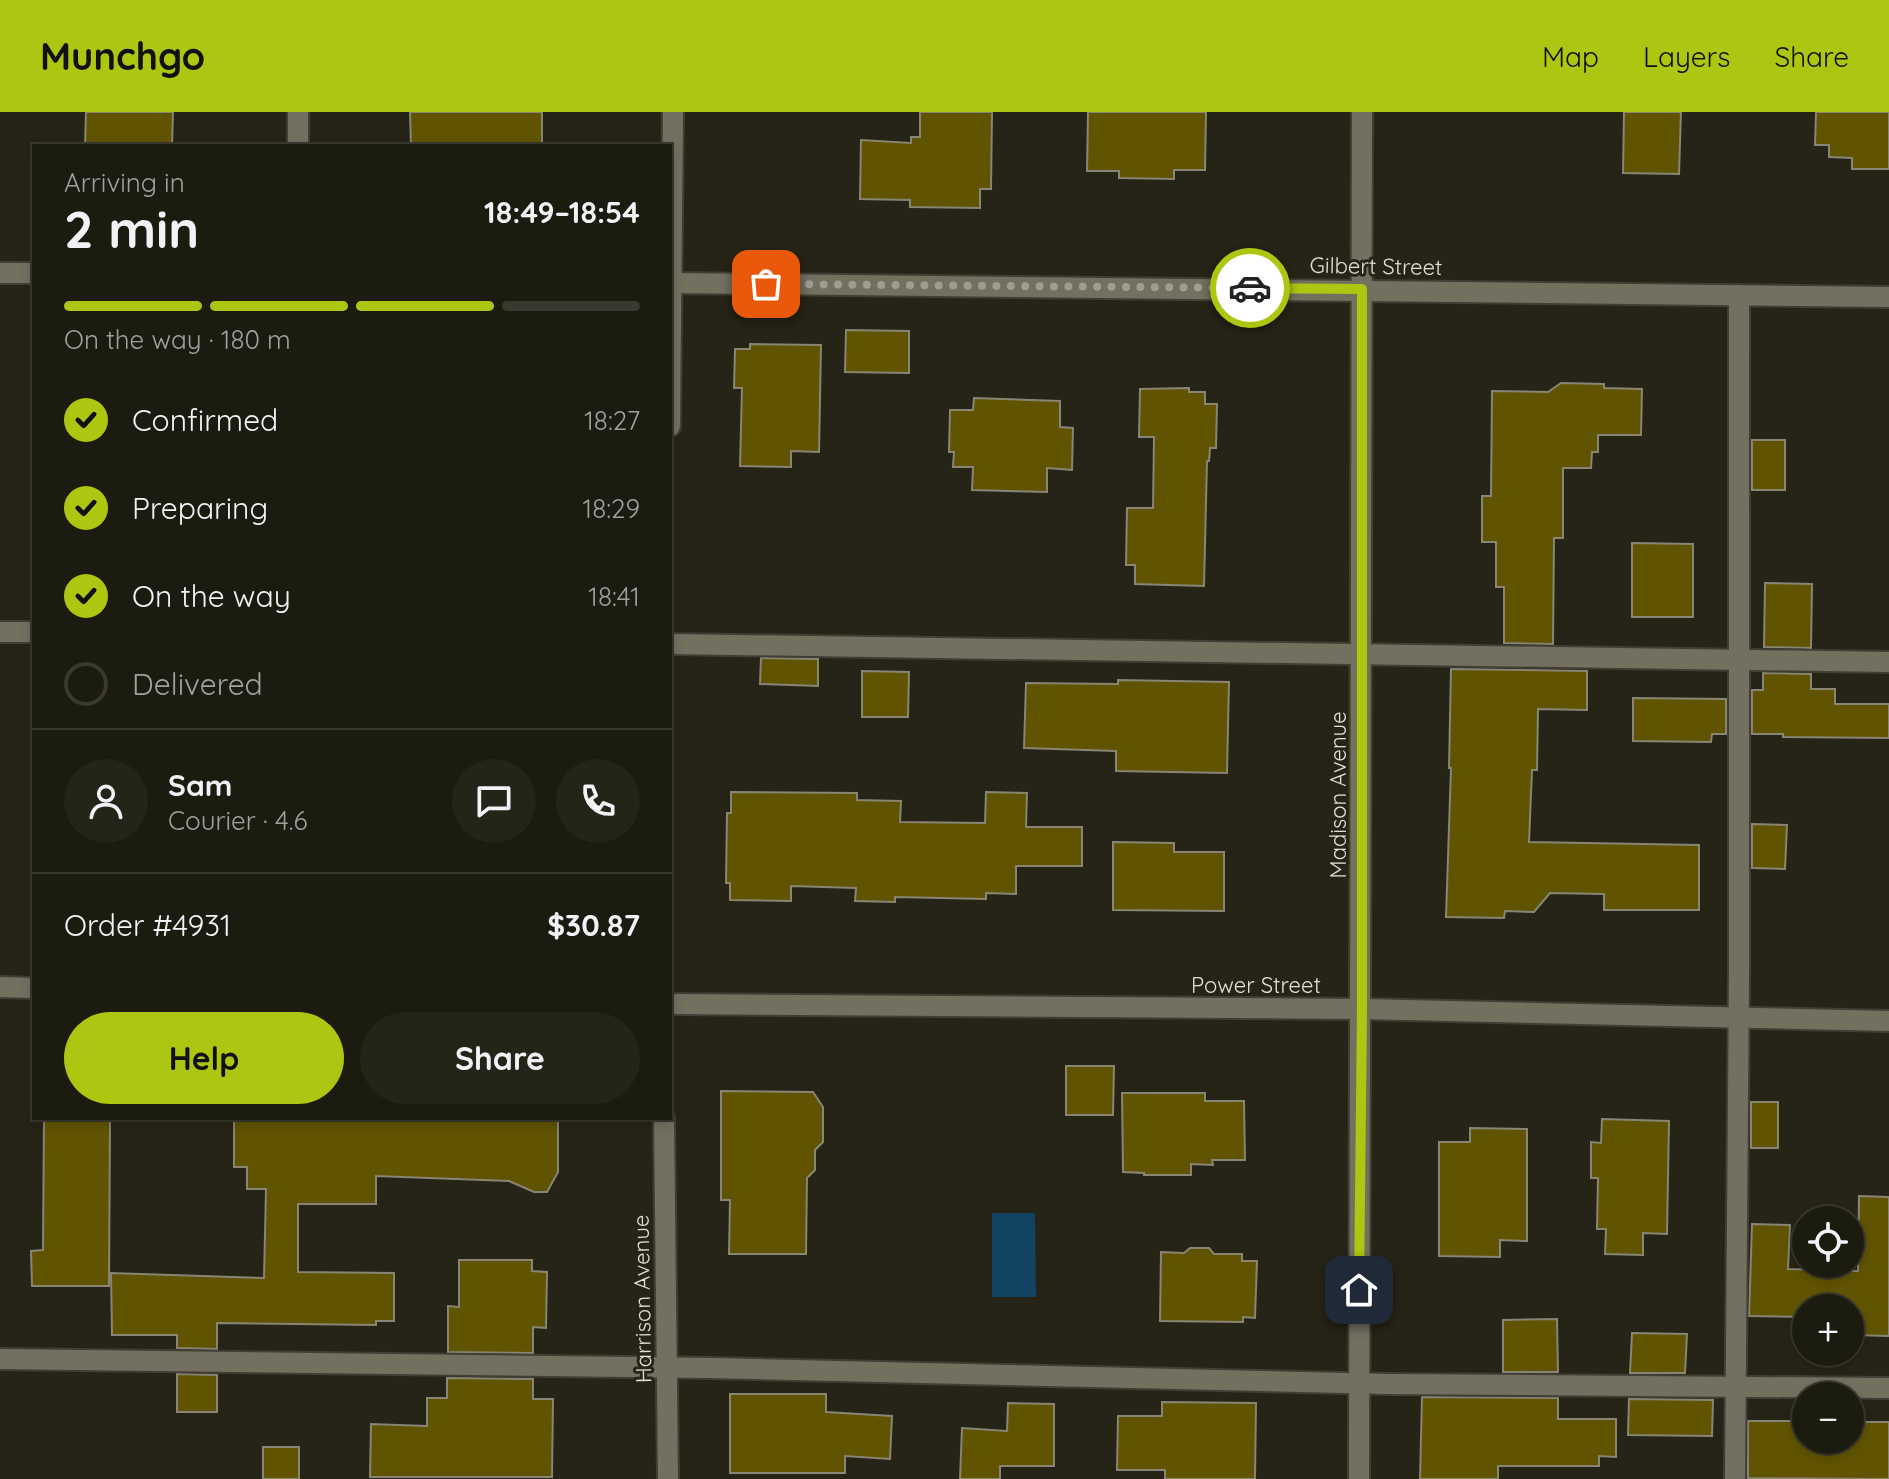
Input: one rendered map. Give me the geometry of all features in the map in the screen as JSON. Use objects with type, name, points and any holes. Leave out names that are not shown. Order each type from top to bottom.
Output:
[{"type":"street","points":[[298,112],[298,144]]},
{"type":"street","points":[[672,198],[673,112]]},
{"type":"street","name":"Madison Avenue","points":[[1359,1479],[1362,112]]},
{"type":"street","points":[[0,273],[32,273]]},
{"type":"street","name":"Gilbert Street","points":[[672,283],[1889,297]]},
{"type":"street","points":[[1735,1479],[1739,1017],[1739,295]]},
{"type":"street","points":[[0,632],[32,632]]},
{"type":"street","points":[[672,644],[1889,662]]},
{"type":"street","points":[[0,987],[32,988]]},
{"type":"street","name":"Power Street","points":[[672,1004],[1362,1009],[1889,1021]]},
{"type":"street","name":"Harrison Avenue","points":[[664,1120],[668,1479]]},
{"type":"street","points":[[0,1359],[667,1368],[1358,1384],[1889,1388]]},
{"type":"water","points":[[992,1213],[1035,1213],[1036,1297],[992,1297]]},
{"type":"building","points":[[86,112],[173,112],[172,144],[85,144]]},
{"type":"building","points":[[410,112],[542,112],[542,144],[411,144]]},
{"type":"building","points":[[920,112],[992,112],[991,189],[980,189],[980,208],[910,207],[910,200],[860,199],[861,140],[911,143],[911,137],[920,137]]},
{"type":"building","points":[[1088,112],[1206,112],[1205,170],[1174,170],[1174,179],[1119,178],[1119,171],[1087,171]]},
{"type":"building","points":[[1624,112],[1681,112],[1679,174],[1623,173]]},
{"type":"building","points":[[1816,112],[1889,112],[1889,169],[1852,169],[1852,158],[1829,157],[1829,145],[1815,145]]},
{"type":"building","points":[[846,330],[909,331],[909,373],[845,372]]},
{"type":"building","points":[[750,344],[821,345],[819,452],[791,451],[791,467],[740,466],[742,388],[734,388],[735,349],[750,349]]},
{"type":"building","points":[[1561,383],[1642,389],[1641,435],[1598,435],[1598,452],[1592,452],[1591,468],[1563,468],[1563,538],[1554,538],[1553,644],[1504,643],[1504,587],[1496,587],[1496,542],[1482,542],[1482,496],[1491,496],[1492,391],[1548,392]]},
{"type":"building","points":[[1189,388],[1189,392],[1205,392],[1205,404],[1217,404],[1216,448],[1210,448],[1207,461],[1204,586],[1135,584],[1135,565],[1126,565],[1127,508],[1153,508],[1154,437],[1139,437],[1140,389]]},
{"type":"building","points":[[974,398],[1060,401],[1060,427],[1073,428],[1072,470],[1047,468],[1047,492],[972,490],[973,467],[953,467],[954,452],[949,452],[950,410],[973,410]]},
{"type":"building","points":[[1752,440],[1785,440],[1785,490],[1752,490]]},
{"type":"building","points":[[1632,543],[1693,544],[1693,617],[1632,617]]},
{"type":"building","points":[[1765,583],[1812,584],[1811,648],[1764,647]]},
{"type":"building","points":[[761,658],[818,659],[818,686],[760,684]]},
{"type":"building","points":[[1451,669],[1587,671],[1587,710],[1538,709],[1537,770],[1532,770],[1529,842],[1699,845],[1699,910],[1604,910],[1604,894],[1550,893],[1534,912],[1505,911],[1504,918],[1446,917]]},
{"type":"building","points":[[862,671],[909,672],[908,717],[862,717]]},
{"type":"building","points":[[1763,673],[1811,674],[1811,689],[1835,689],[1835,704],[1889,704],[1889,738],[1752,734],[1752,690],[1763,690]]},
{"type":"building","points":[[1118,680],[1229,682],[1227,773],[1116,771],[1116,751],[1024,748],[1026,683],[1118,684]]},
{"type":"building","points":[[1633,698],[1726,699],[1726,734],[1712,734],[1711,742],[1633,741]]},
{"type":"building","points":[[731,792],[857,793],[857,800],[901,801],[900,822],[985,823],[986,792],[1027,793],[1026,827],[1082,827],[1082,866],[1016,866],[1016,894],[986,893],[986,899],[895,897],[895,902],[855,901],[856,888],[791,886],[791,901],[730,900],[730,883],[726,883],[727,813],[731,813]]},
{"type":"building","points":[[1752,824],[1787,825],[1785,869],[1752,868]]},
{"type":"building","points":[[1113,842],[1174,843],[1174,852],[1224,852],[1224,911],[1113,910]]},
{"type":"building","points":[[1066,1066],[1114,1066],[1113,1115],[1066,1115]]},
{"type":"building","points":[[721,1091],[813,1092],[823,1107],[823,1142],[815,1150],[815,1170],[807,1178],[806,1254],[729,1254],[730,1200],[721,1200]]},
{"type":"building","points":[[1122,1093],[1205,1093],[1205,1101],[1244,1101],[1245,1160],[1212,1160],[1213,1165],[1191,1164],[1191,1175],[1123,1172]]},
{"type":"building","points":[[1751,1102],[1778,1102],[1778,1148],[1751,1148]]},
{"type":"building","points":[[1602,1119],[1669,1121],[1667,1234],[1643,1233],[1643,1255],[1605,1254],[1606,1229],[1597,1229],[1598,1178],[1591,1178],[1591,1142],[1601,1143]]},
{"type":"building","points":[[44,1120],[110,1120],[109,1286],[32,1286],[31,1251],[43,1250]]},
{"type":"building","points":[[234,1120],[558,1120],[558,1172],[547,1192],[534,1192],[509,1181],[376,1176],[376,1204],[298,1204],[298,1272],[394,1273],[394,1321],[376,1321],[376,1325],[217,1323],[217,1349],[177,1348],[177,1335],[112,1335],[111,1273],[264,1278],[266,1189],[247,1189],[247,1167],[234,1167]]},
{"type":"building","points":[[1470,1128],[1527,1129],[1527,1241],[1500,1240],[1500,1257],[1439,1256],[1439,1142],[1470,1142]]},
{"type":"building","points":[[1859,1196],[1889,1197],[1889,1336],[1864,1335],[1864,1294],[1792,1294],[1792,1317],[1749,1316],[1752,1224],[1790,1225],[1788,1269],[1792,1269],[1792,1278],[1864,1278],[1864,1206],[1859,1206]]},
{"type":"building","points":[[1190,1248],[1209,1248],[1214,1254],[1242,1254],[1242,1261],[1257,1261],[1255,1318],[1243,1317],[1243,1322],[1160,1321],[1161,1252],[1184,1253]]},
{"type":"building","points":[[459,1260],[532,1260],[532,1271],[547,1272],[546,1328],[533,1327],[533,1353],[448,1352],[448,1306],[459,1307]]},
{"type":"building","points":[[1557,1319],[1558,1372],[1503,1372],[1503,1320]]},
{"type":"building","points":[[1632,1333],[1687,1334],[1685,1373],[1630,1373]]},
{"type":"building","points":[[177,1374],[217,1375],[217,1412],[177,1412]]},
{"type":"building","points":[[447,1378],[533,1379],[533,1399],[553,1399],[552,1477],[370,1477],[371,1424],[427,1426],[427,1398],[447,1398]]},
{"type":"building","points":[[730,1394],[826,1394],[826,1412],[892,1416],[890,1459],[845,1456],[845,1473],[730,1473]]},
{"type":"building","points":[[1422,1397],[1558,1398],[1558,1419],[1616,1419],[1616,1457],[1599,1456],[1599,1466],[1498,1466],[1498,1479],[1420,1479]]},
{"type":"building","points":[[1629,1399],[1713,1400],[1712,1436],[1628,1435]]},
{"type":"building","points":[[1162,1402],[1256,1403],[1255,1479],[1165,1479],[1165,1470],[1117,1470],[1118,1416],[1162,1416]]},
{"type":"building","points":[[1008,1403],[1054,1404],[1054,1466],[1000,1466],[1000,1479],[960,1479],[962,1428],[1007,1431]]},
{"type":"building","points":[[1748,1421],[1792,1421],[1792,1454],[1864,1454],[1864,1422],[1889,1422],[1889,1479],[1748,1478]]},
{"type":"building","points":[[263,1447],[299,1447],[299,1479],[263,1479]]},
{"type":"way so far","points":[[766,284],[1250,288]]},
{"type":"route","points":[[1250,288],[1362,289],[1359,1290]]}]
